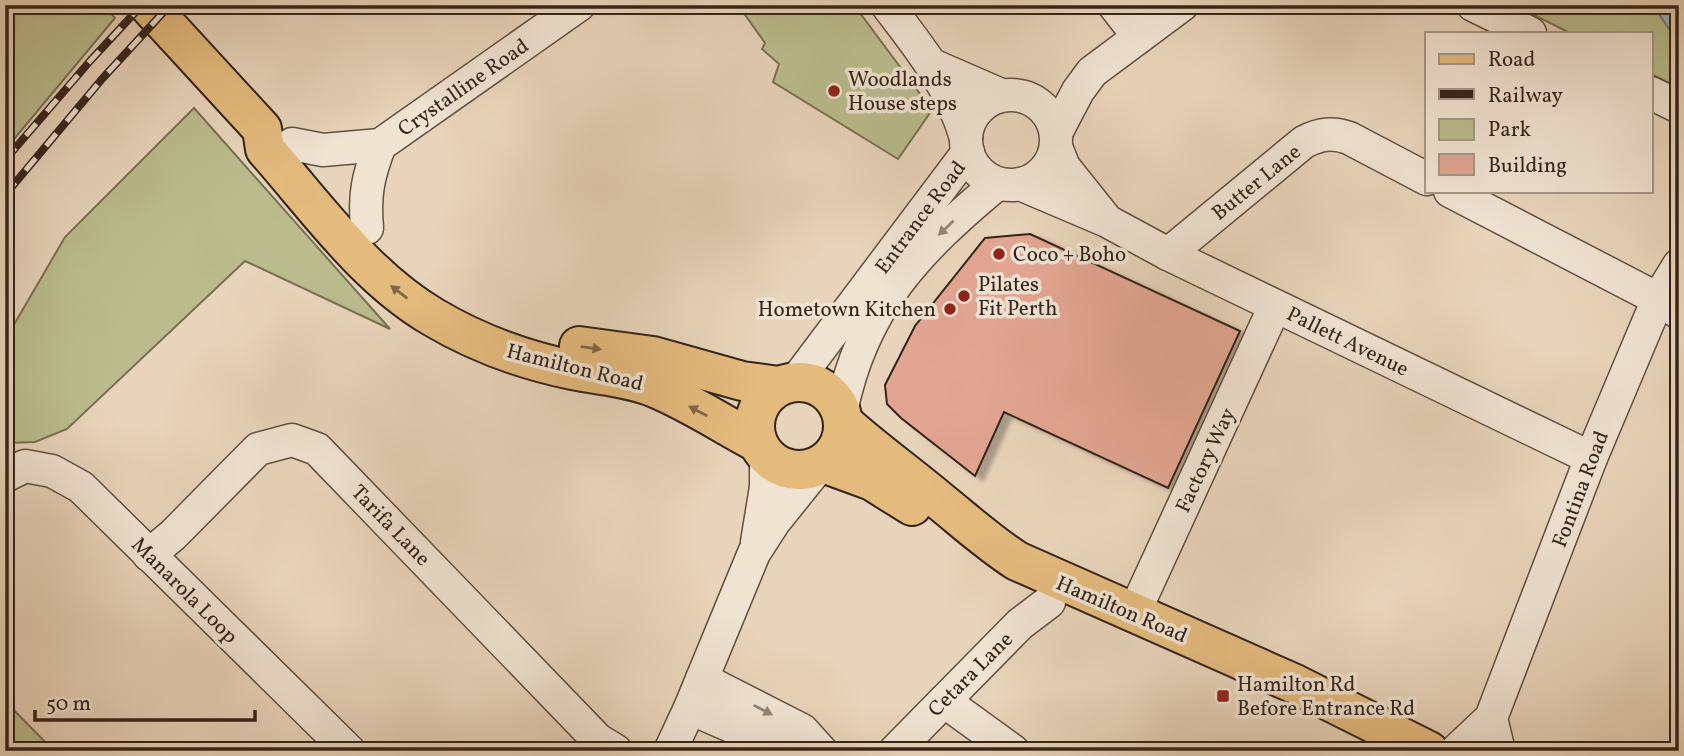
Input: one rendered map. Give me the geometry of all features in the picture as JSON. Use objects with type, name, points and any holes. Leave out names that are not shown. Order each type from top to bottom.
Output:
[{"type":"main road","name":"Hamilton Road","points":[[148,5],[397,258],[459,305],[509,328],[552,341],[653,356],[742,381],[787,384]]},
{"type":"main road","name":"Hamilton Road","points":[[277,137],[265,149],[355,252],[386,282],[431,316],[501,349],[540,363],[617,377],[655,388],[762,450]]},
{"type":"main road","points":[[807,382],[828,393],[842,417],[839,445],[832,455],[821,464],[805,470],[791,470],[778,465],[762,450],[755,431],[756,417],[760,405],[769,394],[787,384],[807,382]]},
{"type":"main road","name":"Hamilton Road","points":[[842,417],[887,460],[1006,555],[1044,575],[1295,684],[1429,751]]},
{"type":"main road","name":"Hamilton Road","points":[[821,464],[872,481],[899,496],[978,561],[1049,602],[1380,751]]},
{"type":"street","name":"Crystalline Road","points":[[277,137],[323,150],[380,145],[579,5]]},
{"type":"street","points":[[887,5],[932,65],[953,99],[974,165],[984,176],[1008,184],[1042,174],[1052,162],[1057,139],[1078,91],[1093,72],[1182,5]]},
{"type":"street","points":[[1114,5],[1139,37]]},
{"type":"street","points":[[1473,5],[1528,32]]},
{"type":"street","points":[[932,65],[1042,105],[1051,116],[1057,139]]},
{"type":"street","points":[[967,145],[969,123],[976,110],[987,101],[1048,89],[1093,72]]},
{"type":"street","points":[[1652,94],[1679,107]]},
{"type":"street","name":"Butter Lane","points":[[1168,254],[1304,142],[1319,135],[1338,134],[1349,138],[1425,178]]},
{"type":"street","name":"Pallett Avenue","points":[[1057,139],[1064,167],[1107,221]]},
{"type":"street","name":"Crystalline Road","points":[[367,228],[366,191],[369,172],[380,145]]},
{"type":"street","name":"Entrance Road","points":[[787,384],[967,145]]},
{"type":"street","name":"Entrance Road","points":[[842,417],[846,385],[861,345],[884,300],[923,249],[1008,184]]},
{"type":"street","name":"Pallett Avenue","points":[[1008,184],[1107,221],[1168,254],[1591,458]]},
{"type":"street","points":[[1452,192],[1668,306]]},
{"type":"street","name":"Fontina Road","points":[[1456,751],[1491,718],[1591,458],[1668,306],[1679,265]]},
{"type":"street","name":"Factory Way","points":[[1134,614],[1275,306]]},
{"type":"street","name":"Tarifa Lane","points":[[149,555],[258,449],[292,440],[317,449],[598,740],[616,751]]},
{"type":"street","points":[[670,751],[754,553],[763,512],[762,450]]},
{"type":"street","points":[[754,553],[774,522],[821,464]]},
{"type":"street","name":"Manarola Loop","points":[[5,476],[25,466],[52,471],[81,487],[349,751]]},
{"type":"street","name":"Cetara Lane","points":[[895,751],[1020,624],[1049,602]]},
{"type":"street","points":[[696,693],[788,751]]},
{"type":"street","points":[[696,693],[802,730],[821,751]]},
{"type":"street","points":[[944,701],[1013,751]]},
{"type":"street","points":[[1491,718],[1499,751]]},
{"type":"green space","points":[[5,5],[104,5],[115,18],[5,150]]},
{"type":"green space","points":[[738,5],[854,5],[932,110],[898,159],[773,82],[779,64],[762,49],[765,43]]},
{"type":"green space","points":[[1514,5],[1679,5],[1679,88],[1652,74],[1652,32],[1568,32]]},
{"type":"green space","points":[[194,108],[390,329],[245,261],[67,429],[35,442],[5,443],[5,340],[65,237]]},
{"type":"green space","points":[[5,701],[54,751],[5,751]]},
{"type":"water","points":[[1654,5],[1679,5],[1679,44],[1655,8]]},
{"type":"building","points":[[1030,234],[1240,331],[1168,488],[1004,412],[975,476],[887,404],[885,385],[915,326],[985,238]]},
{"type":"railway","points":[[5,160],[142,5]]},
{"type":"railway","points":[[5,195],[102,79],[170,5]]},
{"type":"place","name":"Woodlands House steps","points":[[834,91]]},
{"type":"place","name":"Coco + Boho","points":[[999,254]]},
{"type":"place","name":"Pilates Fit Perth","points":[[964,296]]},
{"type":"place","name":"Hometown Kitchen","points":[[950,309]]},
{"type":"place","name":"Hamilton Rd Before Entrance Rd","points":[[1223,696]]}]
